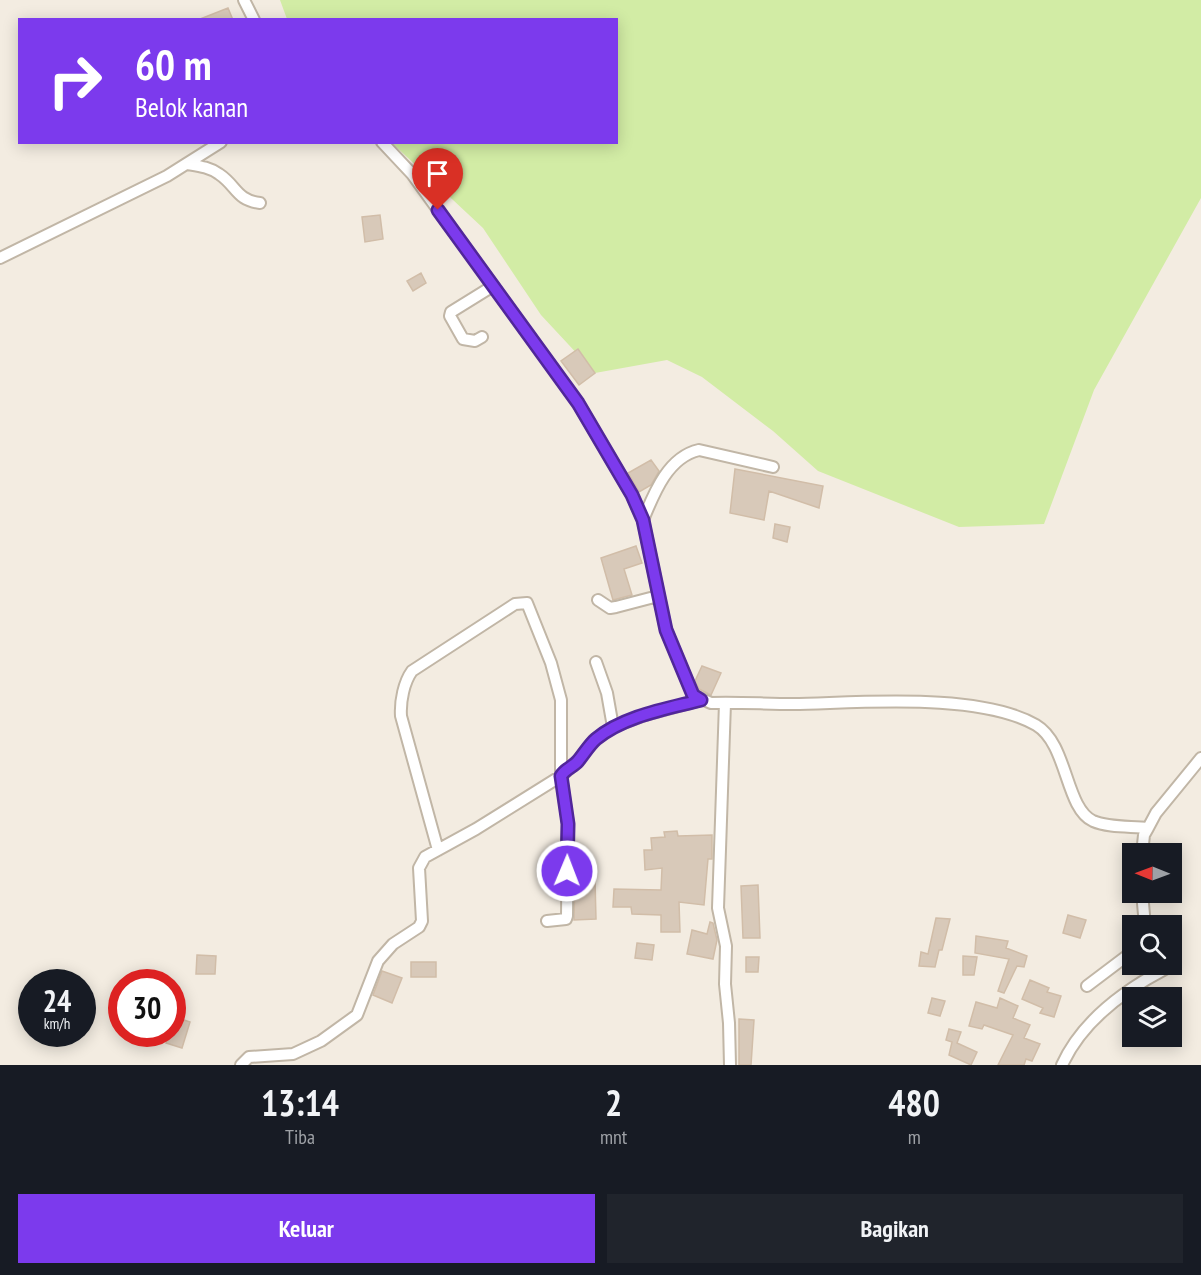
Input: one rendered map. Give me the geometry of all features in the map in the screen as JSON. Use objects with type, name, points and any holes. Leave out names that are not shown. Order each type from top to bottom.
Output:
[{"type":"street","points":[[244,0],[253,18]]},
{"type":"street","points":[[0,258],[167,177],[218,144]]},
{"type":"street","points":[[384,144],[412,174],[578,403],[632,495],[643,520],[666,630],[693,695],[701,700]]},
{"type":"street","points":[[187,164],[207,167],[221,176],[244,200],[260,202]]},
{"type":"street","points":[[482,337],[475,341],[463,339],[450,316],[451,312],[493,286]]},
{"type":"street","points":[[643,520],[666,474],[689,452],[699,450],[773,467]]},
{"type":"street","points":[[598,600],[610,608],[658,596]]},
{"type":"street","points":[[438,850],[401,716],[400,707],[407,678],[412,671],[515,604],[527,603],[530,605],[551,663],[561,700],[561,776],[568,824],[567,916],[566,919],[547,921]]},
{"type":"street","points":[[596,662],[607,693],[613,728]]},
{"type":"street","points":[[241,1065],[249,1057],[293,1054],[321,1041],[357,1015],[378,961],[393,944],[419,927],[422,921],[419,868],[425,857],[561,776],[576,763],[594,740],[613,728],[645,715],[701,700],[725,703],[909,701],[1012,714],[1039,727],[1056,747],[1083,813],[1093,821],[1108,825],[1148,828]]},
{"type":"street","points":[[725,703],[718,908],[726,946],[725,984],[730,1065]]},
{"type":"street","points":[[1143,843],[1144,835],[1156,813],[1201,758]]},
{"type":"street","points":[[1087,986],[1122,960]]},
{"type":"street","points":[[1062,1065],[1071,1045],[1087,1026],[1114,1000],[1155,975]]},
{"type":"green space","points":[[280,0],[1201,0],[1201,198],[1094,390],[1044,524],[959,527],[818,471],[773,431],[702,377],[667,360],[595,373],[541,315],[483,228],[393,144],[618,144],[618,18],[287,18]]},
{"type":"building","points":[[228,8],[232,18],[203,18]]},
{"type":"building","points":[[380,215],[383,239],[365,242],[362,217]]},
{"type":"building","points":[[421,273],[426,283],[413,291],[407,281]]},
{"type":"building","points":[[578,349],[595,373],[579,385],[561,361]]},
{"type":"building","points":[[651,460],[659,471],[651,485],[639,492],[628,473]]},
{"type":"building","points":[[735,469],[823,486],[819,508],[769,491],[764,520],[730,513]]},
{"type":"building","points":[[775,524],[790,527],[787,542],[773,538]]},
{"type":"building","points":[[636,546],[642,563],[624,569],[632,595],[613,600],[601,558]]},
{"type":"building","points":[[702,666],[721,673],[711,695],[699,689],[695,681]]},
{"type":"building","points":[[677,831],[678,836],[712,835],[712,859],[708,859],[704,905],[679,902],[680,932],[661,932],[661,915],[632,914],[631,907],[613,907],[614,889],[661,890],[662,868],[645,870],[644,850],[652,850],[651,838],[665,837],[664,832]]},
{"type":"building","points":[[575,880],[595,880],[596,919],[574,920]]},
{"type":"building","points":[[758,885],[760,938],[743,938],[741,886]]},
{"type":"building","points":[[1068,915],[1086,920],[1080,938],[1063,933]]},
{"type":"building","points":[[936,918],[950,919],[942,950],[939,950],[935,967],[919,966],[921,952],[928,954]]},
{"type":"building","points":[[710,922],[713,923],[717,940],[713,959],[687,954],[692,930],[707,934]]},
{"type":"building","points":[[976,936],[1008,941],[1006,948],[1027,956],[1024,967],[1017,966],[1004,993],[998,991],[1009,959],[975,953]]},
{"type":"building","points":[[637,943],[654,945],[652,960],[635,958]]},
{"type":"building","points":[[197,955],[216,956],[215,974],[196,974]]},
{"type":"building","points":[[963,956],[977,957],[974,975],[963,975]]},
{"type":"building","points":[[746,957],[759,957],[758,972],[746,972]]},
{"type":"building","points":[[411,962],[436,962],[436,977],[411,977]]},
{"type":"building","points":[[382,971],[402,978],[392,1003],[373,995]]},
{"type":"building","points":[[1030,980],[1049,988],[1047,992],[1061,996],[1054,1017],[1040,1013],[1043,1008],[1022,999]]},
{"type":"building","points":[[932,998],[945,1001],[940,1016],[928,1013]]},
{"type":"building","points":[[1000,998],[1018,1006],[1013,1018],[1030,1025],[1024,1038],[1040,1044],[1032,1061],[1026,1059],[1024,1065],[998,1065],[1013,1035],[984,1025],[982,1029],[969,1026],[976,1002],[997,1008]]},
{"type":"building","points":[[739,1019],[754,1020],[751,1065],[739,1065]]},
{"type":"building","points":[[186,1021],[190,1022],[186,1035]]},
{"type":"building","points":[[949,1029],[961,1032],[957,1043],[977,1052],[971,1065],[949,1055],[952,1042],[946,1040]]},
{"type":"route","points":[[438,210],[578,403],[632,495],[643,520],[666,630],[693,695],[701,700],[645,715],[613,728],[594,740],[576,763],[564,771],[561,776],[568,824],[567,871]]}]
